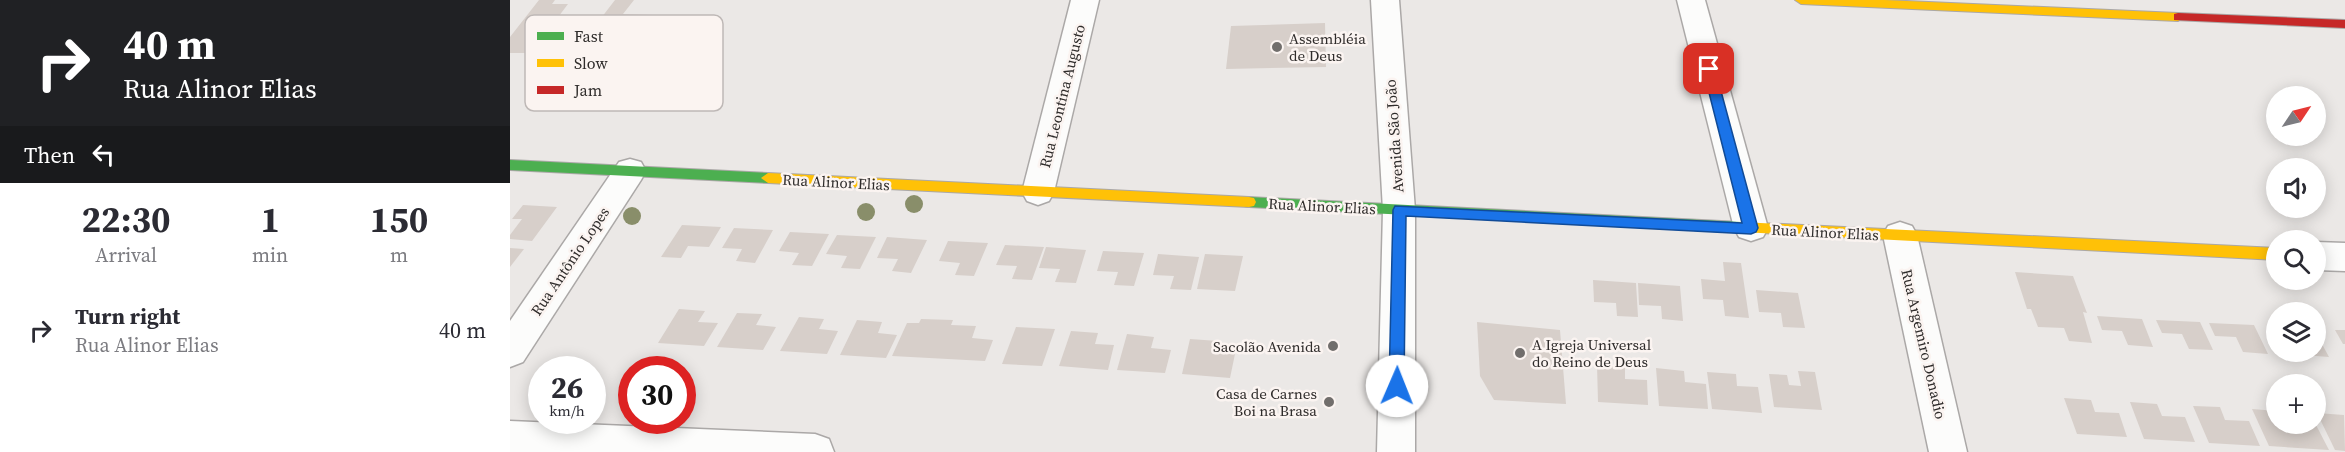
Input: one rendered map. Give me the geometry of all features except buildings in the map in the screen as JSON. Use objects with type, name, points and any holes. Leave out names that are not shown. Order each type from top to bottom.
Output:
[{"type":"street","name":"Rua Leontina Augusto","points":[[1038,192],[1085,0]]},
{"type":"street","name":"Avenida São João","points":[[1385,0],[1399,210],[1396,452]]},
{"type":"street","points":[[1691,0],[1751,228]]},
{"type":"street","points":[[1801,0],[2345,24]]},
{"type":"street","name":"Rua Alinor Elias","points":[[510,165],[2266,253]]},
{"type":"street","name":"Rua Antônio Lopes","points":[[510,351],[630,171]]},
{"type":"street","name":"Rua Argemiro Donadio","points":[[1900,235],[1948,452]]},
{"type":"street","points":[[2326,256],[2345,257]]},
{"type":"street","points":[[510,439],[815,452]]},
{"type":"traffic: fast","points":[[510,165],[768,178]]},
{"type":"traffic: fast","points":[[1249,202],[1741,227]]},
{"type":"traffic: slow","points":[[1801,0],[2178,17]]},
{"type":"traffic: slow","points":[[768,178],[1249,202]]},
{"type":"traffic: slow","points":[[1741,227],[2266,253]]},
{"type":"traffic: jam","points":[[2178,17],[2345,24]]},
{"type":"place","name":"Assembléia de Deus","points":[[1277,47]]},
{"type":"place","name":"Sacolão Avenida","points":[[1333,346]]},
{"type":"place","name":"A Igreja Universal do Reino de Deus","points":[[1520,353]]},
{"type":"place","name":"Casa de Carnes Boi na Brasa","points":[[1329,402]]},
{"type":"route","points":[[1397,386],[1399,210],[1751,228],[1709,69]]}]
